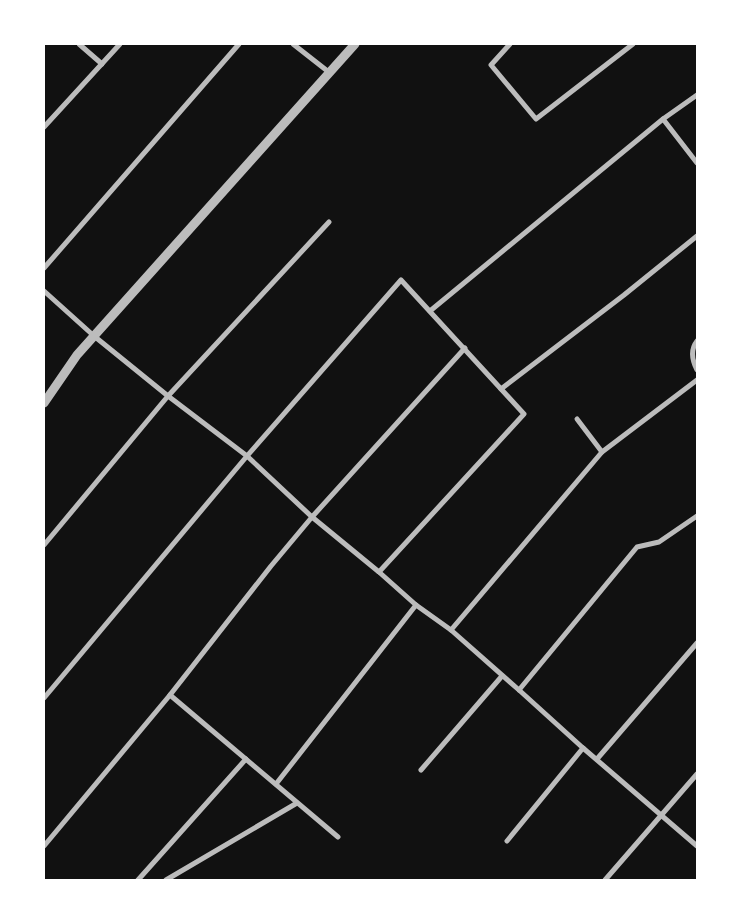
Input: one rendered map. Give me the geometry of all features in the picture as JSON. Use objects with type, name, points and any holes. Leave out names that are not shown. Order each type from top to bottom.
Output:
[{"type":"street","points":[[79,44],[102,64]]},
{"type":"street","points":[[44,127],[120,44]]},
{"type":"street","points":[[44,268],[239,44]]},
{"type":"street","points":[[293,44],[330,73]]},
{"type":"street","points":[[44,403],[77,355],[355,44]]},
{"type":"street","points":[[510,44],[491,65],[536,119],[633,44]]},
{"type":"street","points":[[430,311],[663,119],[697,95]]},
{"type":"street","points":[[663,119],[697,163]]},
{"type":"street","points":[[44,545],[168,396],[329,222]]},
{"type":"street","points":[[501,389],[624,295],[697,236]]},
{"type":"street","points":[[44,698],[247,456],[401,280],[524,414],[380,572]]},
{"type":"street","points":[[44,291],[94,336],[168,396],[247,456],[312,518],[380,572],[416,605],[451,630],[583,748],[697,846]]},
{"type":"street","points":[[697,341],[693,346],[692,360],[697,370]]},
{"type":"street","points":[[44,846],[170,695],[271,566],[465,348]]},
{"type":"street","points":[[451,630],[602,452],[697,380]]},
{"type":"street","points":[[44,396],[54,386]]},
{"type":"street","points":[[577,420],[602,452]]},
{"type":"street","points":[[519,690],[637,547],[659,542],[697,516]]},
{"type":"street","points":[[276,784],[416,605]]},
{"type":"street","points":[[597,759],[697,643]]},
{"type":"street","points":[[421,770],[502,676]]},
{"type":"street","points":[[170,695],[338,837]]},
{"type":"street","points":[[507,841],[583,748]]},
{"type":"street","points":[[138,880],[246,759]]},
{"type":"street","points":[[605,880],[697,774]]},
{"type":"street","points":[[166,880],[297,803]]}]
